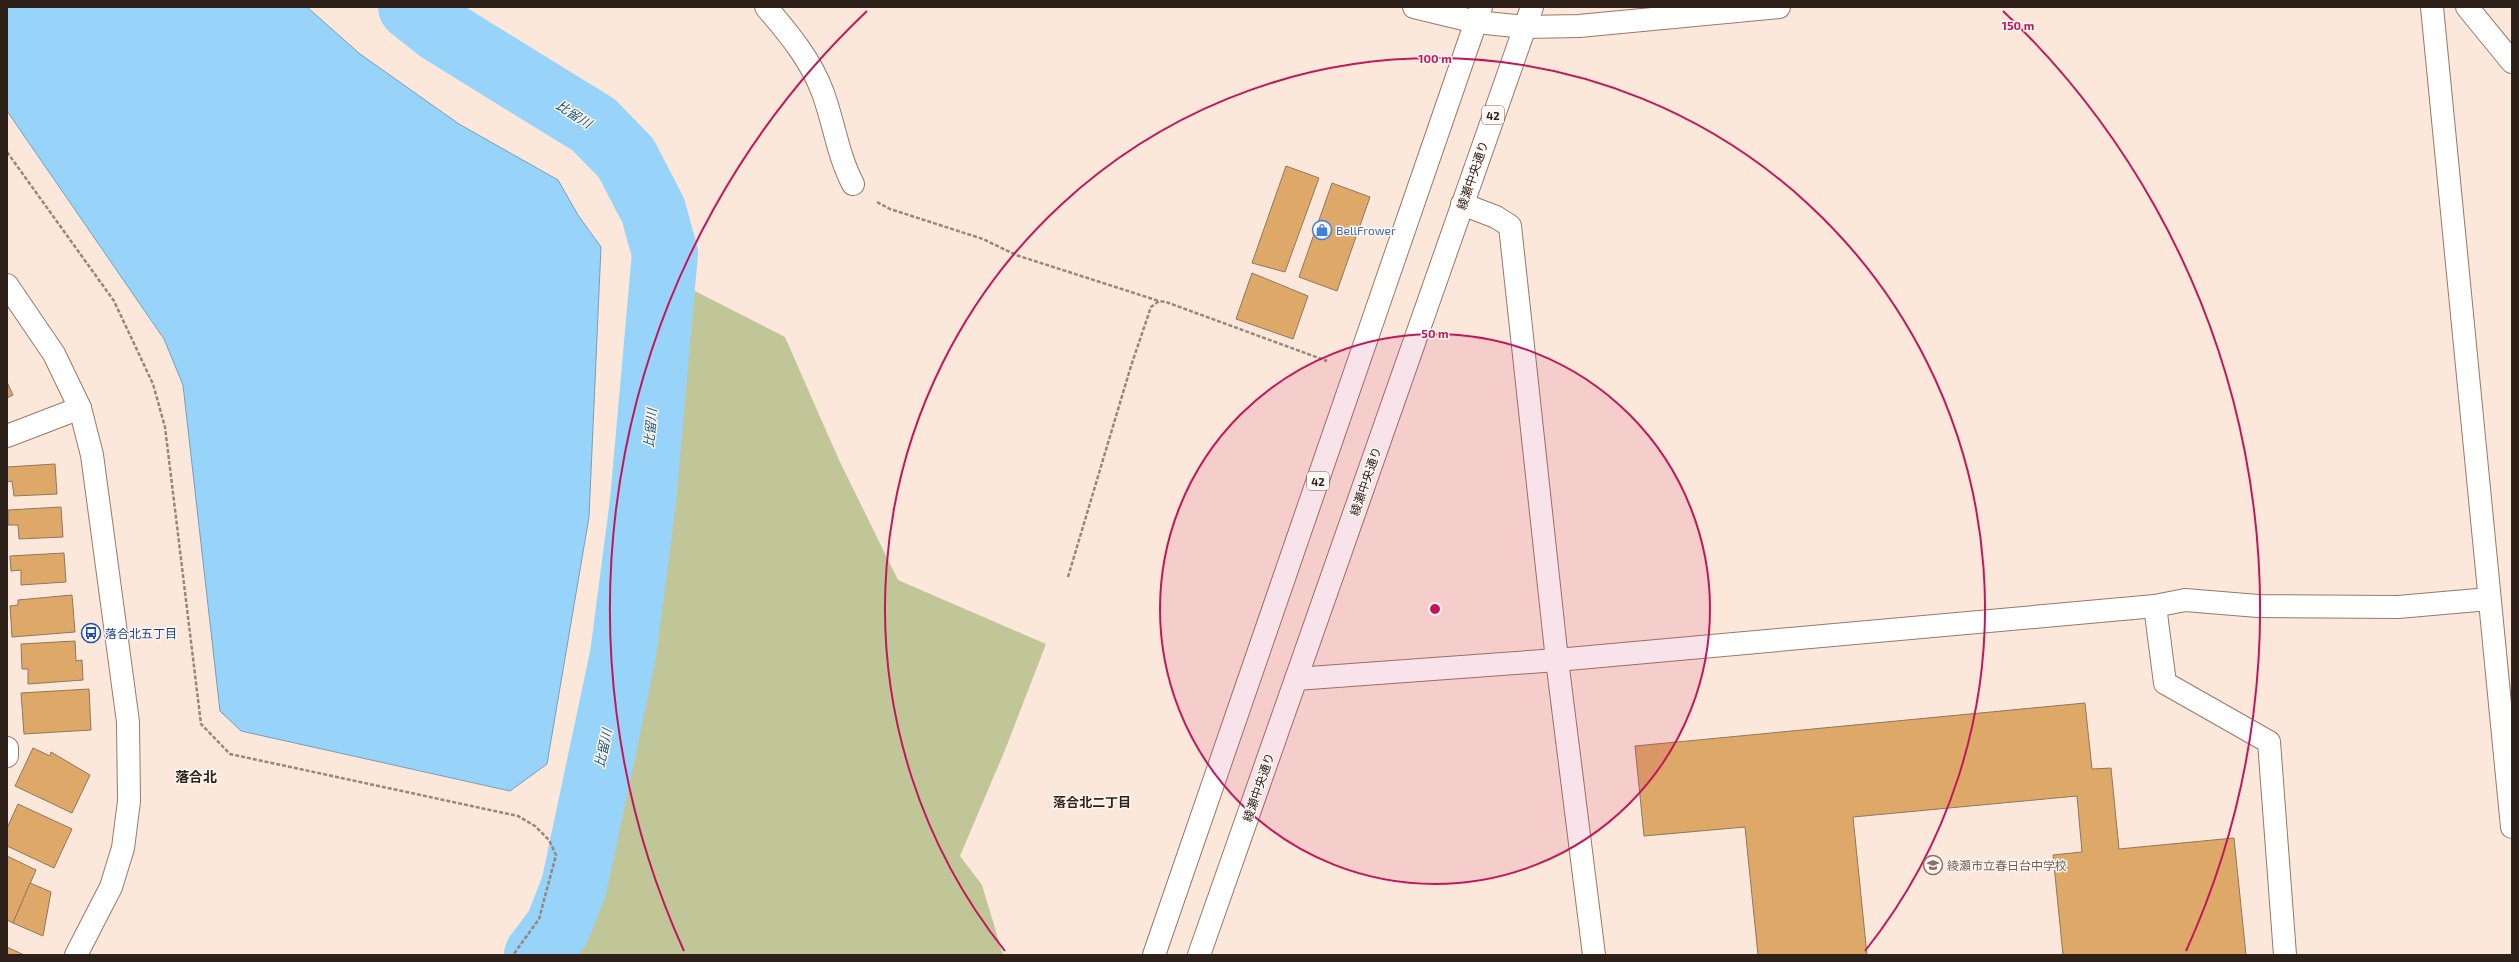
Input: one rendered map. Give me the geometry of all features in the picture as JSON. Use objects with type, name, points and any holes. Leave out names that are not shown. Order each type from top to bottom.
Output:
[{"type":"street","points":[[766,7],[811,64],[824,94],[844,168],[853,184]]},
{"type":"street","points":[[1414,7],[1478,14],[1528,17],[1579,26],[1779,7]]},
{"type":"street","points":[[2432,7],[2512,828]]},
{"type":"street","points":[[2467,7],[2512,62]]},
{"type":"street","name":"42","points":[[1154,955],[1478,14]]},
{"type":"street","name":"綾瀬中央通り","points":[[1199,955],[1528,17]]},
{"type":"street","points":[[1462,204],[1496,217],[1510,226],[1557,660],[1594,955]]},
{"type":"street","points":[[7,285],[54,354],[80,408],[92,455],[117,626],[128,722],[129,801],[123,848],[111,887],[76,955]]},
{"type":"street","points":[[7,436],[80,408]]},
{"type":"street","points":[[1296,679],[1557,660],[2155,606],[2185,600],[2258,606],[2398,607],[2489,599]]},
{"type":"street","points":[[2155,606],[2166,683],[2269,742],[2284,955]]},
{"type":"street","points":[[7,748],[7,756]]},
{"type":"path","points":[[7,152],[114,301],[154,384],[165,427],[201,724],[230,754],[518,816],[535,826],[549,840],[556,855],[539,919],[513,955]]},
{"type":"path","points":[[853,184],[861,192],[890,209],[983,239],[1016,255],[1159,301],[1315,356]]},
{"type":"path","points":[[1068,577],[1131,366],[1152,307],[1159,301]]},
{"type":"green space","points":[[693,290],[785,337],[839,460],[898,580],[1046,644],[1005,750],[960,856],[982,885],[1003,955],[565,955],[602,889]]},
{"type":"water","points":[[7,7],[307,7],[360,54],[459,124],[558,180],[578,215],[601,247],[589,517],[547,764],[510,791],[241,731],[220,711],[183,385],[164,339],[7,111]]},
{"type":"building","points":[[1286,166],[1319,178],[1285,272],[1252,263]]},
{"type":"building","points":[[1332,183],[1370,197],[1337,291],[1299,277]]},
{"type":"building","points":[[1252,273],[1308,296],[1293,339],[1236,319]]},
{"type":"building","points":[[7,382],[13,395],[7,398]]},
{"type":"building","points":[[55,464],[57,494],[14,496],[12,481],[7,482],[7,467]]},
{"type":"building","points":[[61,507],[63,537],[19,539],[18,525],[8,525],[8,510]]},
{"type":"building","points":[[64,553],[66,582],[21,585],[21,570],[11,571],[10,556]]},
{"type":"building","points":[[72,595],[75,632],[12,637],[10,606],[18,605],[18,600]]},
{"type":"building","points":[[75,641],[76,661],[82,660],[83,680],[28,684],[28,669],[22,669],[21,644]]},
{"type":"building","points":[[89,689],[91,730],[24,734],[21,693]]},
{"type":"building","points":[[2085,703],[2092,769],[2111,768],[2119,849],[2234,838],[2246,955],[2063,955],[2053,855],[2082,852],[2077,796],[1853,817],[1867,955],[1758,955],[1745,827],[1644,836],[1635,746]]},
{"type":"building","points":[[33,748],[50,756],[51,752],[90,775],[72,813],[15,786]]},
{"type":"building","points":[[18,804],[72,829],[54,868],[7,846],[7,828]]},
{"type":"building","points":[[7,856],[36,870],[13,923],[7,920]]},
{"type":"building","points":[[30,883],[51,892],[43,936],[13,923]]},
{"type":"building","points":[[7,947],[24,955],[7,955]]},
{"type":"waterway","name":"比留川","points":[[411,7],[440,30],[594,125],[626,158],[653,210],[665,253],[643,501],[623,655],[574,886],[558,927],[537,955]]},
{"type":"place","name":"BellFrower","points":[[1322,230]]},
{"type":"place","name":"落合北五丁目","points":[[91,633]]},
{"type":"place","name":"綾瀬市立春日台中学校","points":[[1933,865]]},
{"type":"district","name":"落合北","points":[[196,776]]},
{"type":"district","name":"落合北二丁目","points":[[1092,802]]}]
